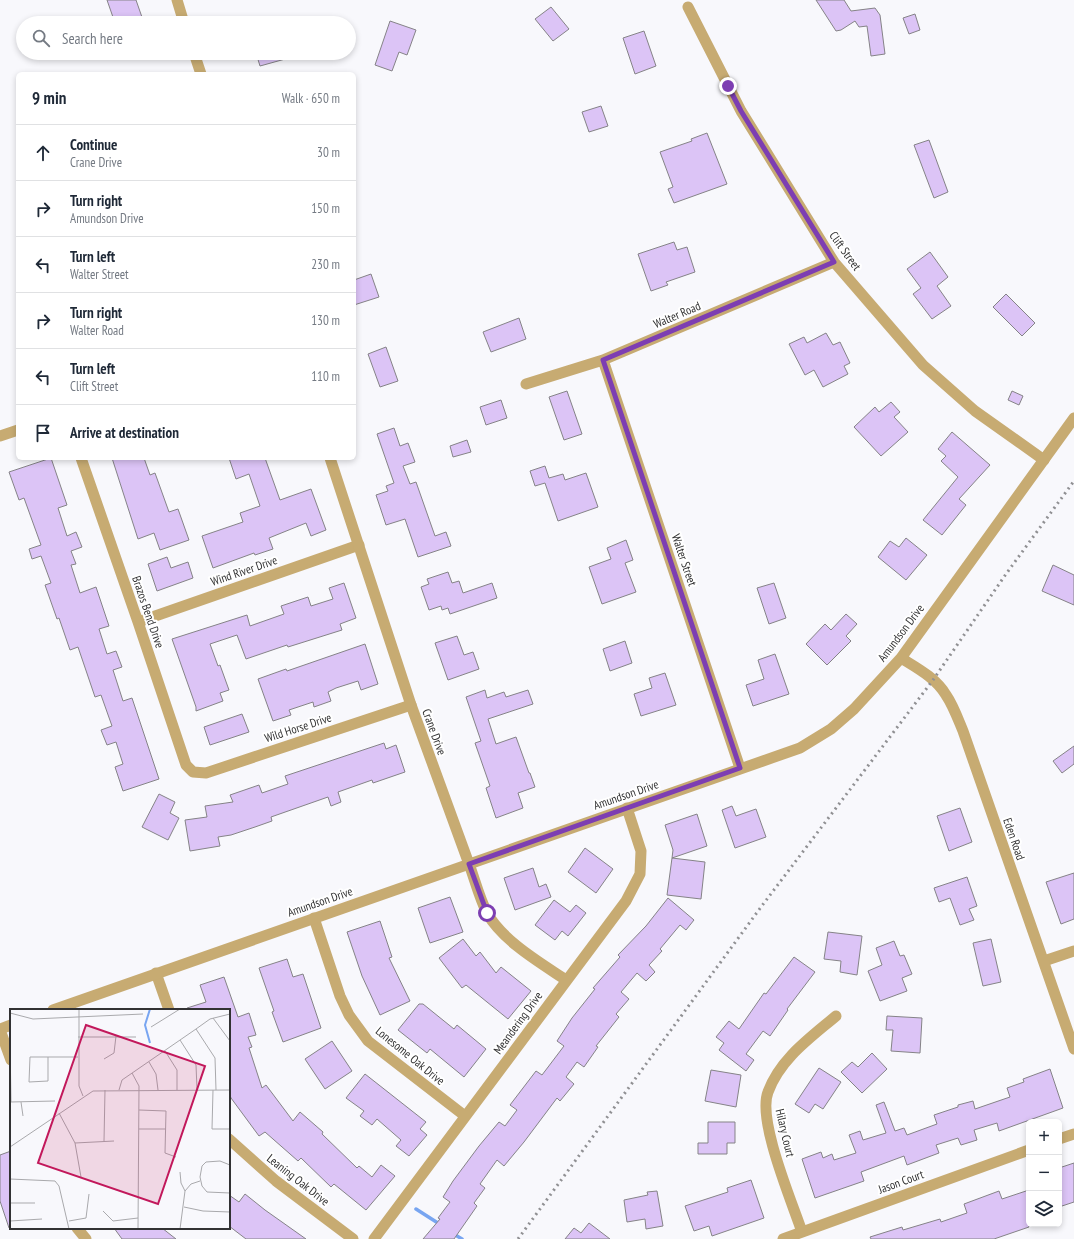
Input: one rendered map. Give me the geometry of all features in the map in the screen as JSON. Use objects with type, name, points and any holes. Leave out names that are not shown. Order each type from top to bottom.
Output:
[{"type":"street","points":[[177,0],[182,16]]},
{"type":"street","name":"Clift Street","points":[[688,7],[741,111],[834,262],[924,365],[975,411],[1044,460]]},
{"type":"street","points":[[196,60],[200,72]]},
{"type":"street","name":"Walter Road","points":[[526,384],[603,360],[834,262]]},
{"type":"street","name":"Walter Street","points":[[603,360],[740,768]]},
{"type":"street","name":"Amundson Drive","points":[[56,1009],[740,768],[770,760],[800,748],[832,729],[854,710],[900,658],[1074,418]]},
{"type":"street","points":[[0,436],[16,431]]},
{"type":"street","name":"Brazos Bend Drive","points":[[82,460],[186,765],[193,772]]},
{"type":"street","name":"Crane Drive","points":[[331,460],[411,705],[487,913],[496,926],[512,942],[566,980]]},
{"type":"street","name":"Wind River Drive","points":[[138,622],[359,545]]},
{"type":"street","name":"Eden Road","points":[[900,658],[933,680],[947,695],[963,731],[1074,1049]]},
{"type":"street","name":"Wild Horse Drive","points":[[193,772],[206,773],[411,705]]},
{"type":"street","name":"Meandering Drive","points":[[374,1239],[626,901],[640,874],[640,851],[627,808]]},
{"type":"street","name":"Lonesome Oak Drive","points":[[314,918],[340,996],[349,1015],[368,1041],[465,1116]]},
{"type":"street","points":[[1044,962],[1074,951]]},
{"type":"street","points":[[156,974],[169,1009]]},
{"type":"street","name":"Hilary Court","points":[[802,1232],[770,1137],[766,1120],[765,1106],[767,1094],[781,1067],[795,1050],[836,1016]]},
{"type":"street","points":[[10,1025],[0,1029],[10,1057]]},
{"type":"street","points":[[1062,1138],[1074,1134]]},
{"type":"street","name":"Leaning Oak Drive","points":[[230,1140],[276,1181],[354,1239]]},
{"type":"street","name":"Jason Court","points":[[783,1239],[1026,1151]]},
{"type":"street","points":[[78,1229],[86,1239]]},
{"type":"building","points":[[107,0],[136,0],[142,16],[113,16]]},
{"type":"building","points":[[816,0],[844,0],[851,11],[875,8],[880,15],[885,54],[871,56],[867,26],[859,27],[855,21],[841,30],[836,31]]},
{"type":"building","points":[[551,7],[569,29],[553,41],[535,19]]},
{"type":"building","points":[[915,14],[920,30],[909,34],[903,18]]},
{"type":"building","points":[[390,21],[416,30],[407,55],[399,52],[392,71],[375,65]]},
{"type":"building","points":[[644,31],[656,66],[635,74],[623,38]]},
{"type":"building","points":[[258,60],[282,60],[260,66]]},
{"type":"building","points":[[601,106],[608,126],[589,132],[582,112]]},
{"type":"building","points":[[707,133],[727,184],[674,203],[668,189],[673,187],[660,152],[692,141],[691,139]]},
{"type":"building","points":[[929,140],[948,192],[934,198],[914,145]]},
{"type":"building","points":[[674,242],[677,250],[687,247],[695,272],[666,282],[668,285],[651,291],[638,254]]},
{"type":"building","points":[[930,252],[948,277],[937,286],[951,306],[932,319],[913,294],[921,288],[907,269]]},
{"type":"building","points":[[371,274],[379,297],[356,304],[356,279]]},
{"type":"building","points":[[1006,294],[1035,323],[1022,336],[993,307]]},
{"type":"building","points":[[519,318],[526,339],[491,352],[483,332]]},
{"type":"building","points":[[826,333],[833,345],[840,342],[850,363],[844,366],[848,374],[823,387],[814,370],[805,375],[789,344],[804,337],[807,343]]},
{"type":"building","points":[[386,347],[398,381],[380,387],[368,354]]},
{"type":"building","points":[[567,391],[582,434],[564,440],[549,397]]},
{"type":"building","points":[[1012,391],[1023,396],[1019,405],[1008,400]]},
{"type":"building","points":[[501,400],[507,418],[486,425],[480,407]]},
{"type":"building","points":[[891,402],[900,412],[894,417],[908,432],[881,456],[854,427],[875,407],[879,412]]},
{"type":"building","points":[[394,428],[400,446],[408,443],[415,462],[403,466],[410,484],[416,482],[435,536],[446,532],[451,546],[418,557],[405,519],[386,525],[376,495],[388,491],[386,486],[394,483],[377,434]]},
{"type":"building","points":[[952,432],[990,465],[959,499],[966,505],[942,535],[923,520],[958,477],[941,461],[946,456],[938,449]]},
{"type":"building","points":[[467,440],[471,452],[453,457],[450,446]]},
{"type":"building","points":[[45,460],[52,460],[67,505],[58,508],[67,536],[76,532],[82,547],[71,551],[76,564],[71,565],[80,593],[96,587],[109,626],[99,629],[107,654],[116,651],[122,667],[113,670],[123,701],[132,698],[159,779],[123,791],[115,767],[123,764],[116,742],[107,745],[101,730],[112,726],[101,695],[95,697],[78,647],[70,650],[59,618],[57,619],[45,585],[51,583],[41,556],[32,559],[29,549],[41,545],[24,498],[19,500],[9,472]]},
{"type":"building","points":[[113,460],[145,460],[150,475],[155,473],[169,512],[178,509],[189,540],[160,550],[154,533],[138,539]]},
{"type":"building","points":[[230,460],[266,460],[280,500],[311,489],[326,530],[311,536],[306,523],[269,538],[273,549],[255,555],[254,553],[213,568],[202,536],[243,522],[240,513],[260,506],[249,474],[236,479]]},
{"type":"building","points":[[545,466],[549,478],[563,474],[565,480],[586,473],[598,507],[558,521],[545,483],[535,486],[530,471]]},
{"type":"building","points":[[906,538],[927,555],[906,580],[878,557],[890,541],[899,547]]},
{"type":"building","points":[[626,540],[633,560],[625,563],[636,592],[602,604],[589,567],[611,559],[607,548]]},
{"type":"building","points":[[167,557],[171,568],[188,562],[193,578],[157,591],[148,564]]},
{"type":"building","points":[[1053,565],[1074,575],[1074,605],[1042,591]]},
{"type":"building","points":[[448,572],[452,583],[459,581],[463,593],[492,583],[497,598],[450,614],[448,608],[442,610],[441,606],[429,610],[421,587],[429,584],[427,579]]},
{"type":"building","points":[[344,583],[356,618],[340,624],[342,630],[288,647],[287,645],[246,659],[237,635],[210,644],[218,666],[220,665],[229,690],[220,693],[223,701],[196,711],[196,707],[172,639],[247,615],[250,626],[284,614],[281,606],[308,597],[311,606],[333,599],[329,588]]},
{"type":"building","points":[[774,583],[786,618],[769,624],[757,588]]},
{"type":"building","points":[[846,614],[857,624],[846,636],[851,641],[827,665],[806,644],[825,624],[831,630]]},
{"type":"building","points":[[457,636],[464,655],[473,652],[479,669],[448,680],[435,643]]},
{"type":"building","points":[[625,641],[632,663],[610,671],[603,649]]},
{"type":"building","points":[[365,644],[378,684],[361,690],[358,681],[336,688],[328,692],[331,701],[314,707],[313,702],[289,710],[291,715],[273,721],[258,679],[286,669],[287,671]]},
{"type":"building","points":[[775,654],[789,694],[753,706],[746,685],[764,679],[758,660]]},
{"type":"building","points":[[665,673],[676,705],[641,716],[634,694],[652,688],[649,678]]},
{"type":"building","points":[[485,690],[487,698],[504,692],[506,697],[528,690],[533,704],[488,719],[496,744],[516,737],[535,787],[518,793],[523,808],[496,818],[486,788],[490,786],[475,743],[481,741],[466,697]]},
{"type":"building","points":[[242,714],[249,732],[210,745],[204,727]]},
{"type":"building","points":[[384,743],[386,749],[396,745],[405,772],[373,783],[372,780],[338,792],[341,802],[331,806],[328,797],[271,817],[272,821],[231,835],[218,837],[220,846],[190,851],[185,820],[207,817],[205,806],[233,802],[230,795],[259,785],[262,793],[288,784],[285,776]]},
{"type":"building","points":[[1074,746],[1074,764],[1062,773],[1053,761]]},
{"type":"building","points":[[159,794],[175,802],[170,813],[179,818],[168,840],[142,827]]},
{"type":"building","points":[[732,806],[736,816],[756,809],[766,837],[735,848],[722,810]]},
{"type":"building","points":[[960,808],[972,842],[949,851],[937,816]]},
{"type":"building","points":[[697,814],[707,846],[672,858],[673,850],[665,825]]},
{"type":"building","points":[[585,848],[613,869],[596,893],[568,872]]},
{"type":"building","points":[[672,858],[705,862],[701,899],[667,895]]},
{"type":"building","points":[[533,868],[539,887],[546,884],[551,897],[515,910],[504,878]]},
{"type":"building","points":[[1074,873],[1074,919],[1061,924],[1046,882]]},
{"type":"building","points":[[967,877],[977,906],[969,909],[974,920],[960,925],[950,898],[939,902],[934,888]]},
{"type":"building","points":[[450,897],[463,932],[430,943],[418,908]]},
{"type":"building","points":[[668,898],[694,920],[686,930],[680,925],[660,949],[662,951],[649,965],[655,972],[646,981],[637,973],[621,992],[629,999],[616,1014],[619,1017],[596,1046],[598,1047],[584,1067],[577,1062],[566,1077],[574,1084],[560,1101],[557,1098],[504,1166],[497,1160],[480,1184],[485,1188],[474,1203],[477,1206],[454,1239],[423,1239],[440,1219],[438,1218],[450,1202],[443,1197],[453,1181],[499,1122],[505,1126],[517,1110],[510,1105],[536,1071],[542,1075],[564,1046],[557,1041],[572,1018],[595,989],[593,988],[620,957],[618,955],[646,926]]},
{"type":"building","points":[[554,900],[570,912],[576,905],[586,913],[568,936],[562,931],[555,940],[535,925]]},
{"type":"building","points":[[380,921],[392,957],[389,958],[410,1001],[380,1015],[362,976],[347,932]]},
{"type":"building","points":[[828,932],[862,936],[857,975],[840,972],[841,961],[824,959]]},
{"type":"building","points":[[463,939],[476,956],[480,952],[496,973],[501,967],[531,991],[508,1019],[466,985],[462,988],[439,958]]},
{"type":"building","points":[[991,939],[1001,982],[983,986],[973,943]]},
{"type":"building","points":[[894,941],[900,956],[904,955],[912,974],[902,978],[907,991],[880,1001],[868,971],[882,965],[876,948]]},
{"type":"building","points":[[794,957],[815,972],[787,1009],[788,1010],[770,1036],[763,1031],[746,1054],[754,1060],[746,1071],[719,1050],[724,1043],[716,1037],[729,1021],[739,1029],[764,993],[766,994]]},
{"type":"building","points":[[287,959],[293,977],[303,974],[321,1028],[283,1042],[272,1012],[274,1011],[259,968]]},
{"type":"building","points":[[224,977],[238,1017],[249,1013],[256,1035],[248,1037],[252,1047],[249,1048],[262,1088],[266,1085],[293,1121],[300,1112],[323,1132],[322,1134],[357,1168],[359,1166],[372,1177],[381,1165],[395,1176],[366,1210],[334,1184],[331,1187],[301,1158],[298,1161],[265,1132],[259,1136],[230,1096],[230,1009],[187,1009],[206,1002],[200,985]]},
{"type":"building","points":[[419,1004],[423,1004],[454,1029],[457,1025],[486,1049],[464,1077],[430,1049],[427,1053],[398,1030]]},
{"type":"building","points":[[887,1016],[922,1018],[920,1053],[891,1051],[893,1030],[886,1030]]},
{"type":"building","points":[[332,1041],[352,1071],[325,1089],[305,1059]]},
{"type":"building","points":[[872,1053],[887,1069],[862,1093],[841,1072],[852,1062],[858,1067]]},
{"type":"building","points":[[819,1068],[841,1082],[823,1109],[815,1104],[809,1113],[795,1104]]},
{"type":"building","points":[[1050,1069],[1063,1108],[1032,1119],[1026,1119],[1026,1121],[999,1131],[997,1123],[974,1130],[977,1140],[961,1145],[958,1138],[936,1145],[939,1153],[907,1165],[904,1156],[861,1172],[864,1181],[815,1198],[802,1159],[821,1152],[823,1158],[832,1154],[834,1160],[856,1153],[849,1135],[860,1131],[863,1140],[886,1133],[876,1105],[884,1102],[895,1131],[904,1128],[907,1135],[937,1124],[934,1115],[958,1107],[958,1105],[973,1101],[975,1109],[1010,1097],[1007,1088],[1024,1082],[1023,1079]]},
{"type":"building","points":[[711,1070],[741,1075],[736,1107],[705,1101]]},
{"type":"building","points":[[365,1074],[426,1122],[420,1129],[427,1135],[409,1156],[396,1146],[401,1140],[377,1119],[372,1125],[360,1116],[364,1111],[346,1098]]},
{"type":"building","points":[[708,1122],[735,1122],[735,1143],[727,1143],[727,1154],[698,1154],[698,1143],[708,1143]]},
{"type":"building","points":[[10,1151],[10,1228],[0,1201],[0,1155]]},
{"type":"building","points":[[1074,1163],[1074,1202],[1062,1206],[1062,1191],[1062,1167]]},
{"type":"building","points":[[751,1180],[764,1218],[712,1236],[709,1226],[694,1231],[685,1206],[728,1192],[727,1188]]},
{"type":"building","points":[[657,1191],[663,1226],[646,1229],[645,1219],[627,1222],[624,1200],[648,1195],[647,1192]]},
{"type":"building","points":[[999,1191],[1002,1199],[1026,1191],[1026,1227],[1029,1227],[994,1239],[871,1239],[870,1237],[902,1227],[903,1230],[940,1219],[941,1222],[967,1213],[964,1204]]},
{"type":"building","points":[[245,1194],[306,1239],[246,1239],[230,1227],[230,1196],[239,1202]]},
{"type":"building","points":[[589,1223],[610,1239],[565,1239],[574,1228],[581,1233]]},
{"type":"building","points":[[115,1229],[163,1229],[176,1239],[122,1239]]},
{"type":"waterway","points":[[416,1209],[441,1225]]},
{"type":"waterway","points":[[452,1233],[462,1239]]},
{"type":"railway","points":[[518,1239],[761,907],[933,680],[1006,574],[1074,481]]},
{"type":"route","points":[[487,913],[469,864],[740,768],[603,360],[834,262],[741,111],[728,86]]}]
